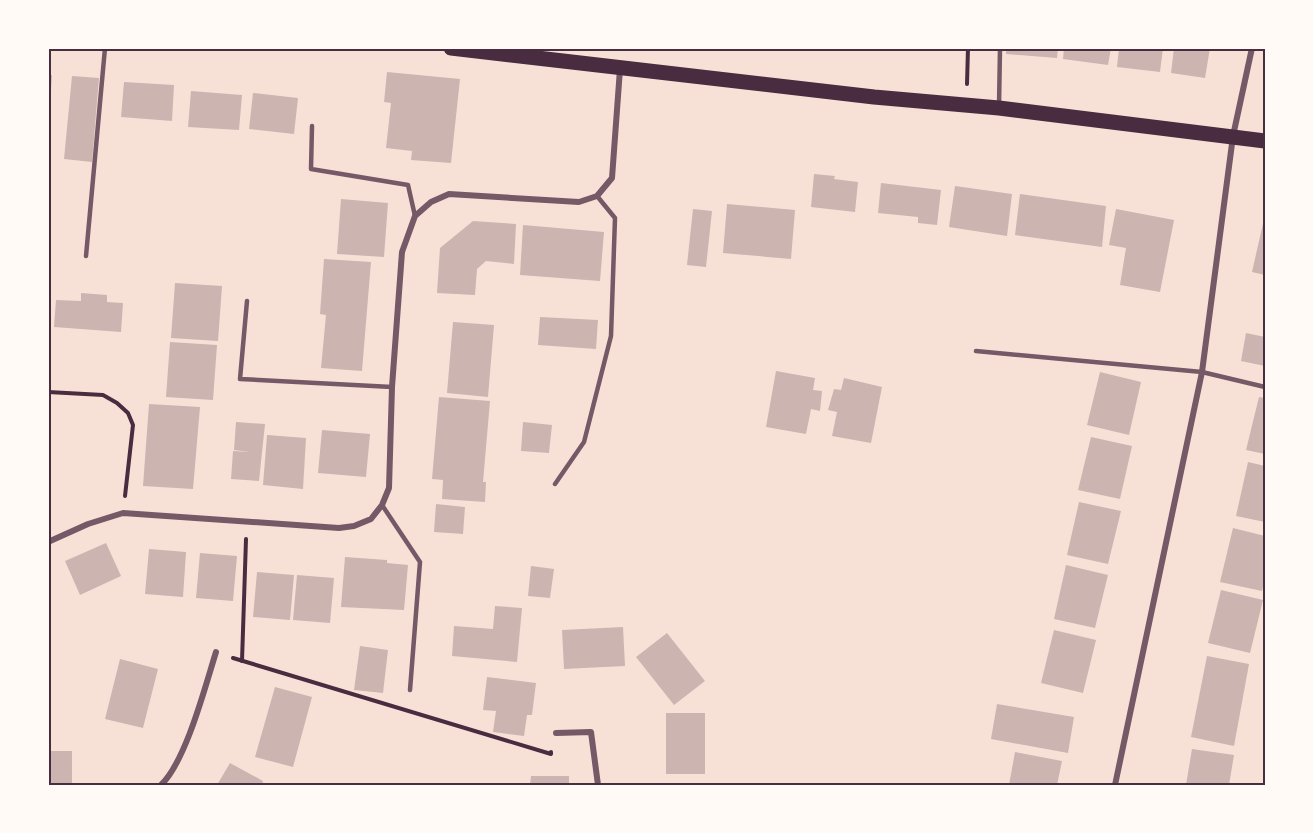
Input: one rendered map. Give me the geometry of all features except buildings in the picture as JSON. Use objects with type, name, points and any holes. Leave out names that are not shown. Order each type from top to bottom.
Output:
[{"type":"main road","points":[[451,48],[999,108],[1265,141]]},
{"type":"street","points":[[1115,785],[1202,372],[1233,136],[1252,48]]},
{"type":"street","points":[[48,542],[88,524],[123,513],[339,528],[354,526],[371,519],[382,505],[389,488],[392,387],[402,252],[415,216],[431,202],[449,195],[579,202],[597,196],[612,178],[620,68]]},
{"type":"street","points":[[161,785],[168,778],[190,732],[216,652]]},
{"type":"street","points":[[556,733],[591,732],[598,785]]},
{"type":"lane","points":[[86,256],[105,48]]},
{"type":"lane","points":[[999,108],[1000,48]]},
{"type":"lane","points":[[312,126],[311,169],[408,185],[415,216]]},
{"type":"lane","points":[[555,484],[584,442],[611,336],[615,218],[597,196]]},
{"type":"lane","points":[[247,301],[240,379],[392,387]]},
{"type":"lane","points":[[976,351],[1202,372],[1265,387]]},
{"type":"lane","points":[[382,505],[420,562],[410,690]]},
{"type":"path","points":[[966,106],[968,48]]},
{"type":"path","points":[[48,392],[103,395],[128,413],[133,425],[123,513]]},
{"type":"path","points":[[242,661],[247,521]]},
{"type":"path","points":[[216,652],[551,754],[556,733]]}]
